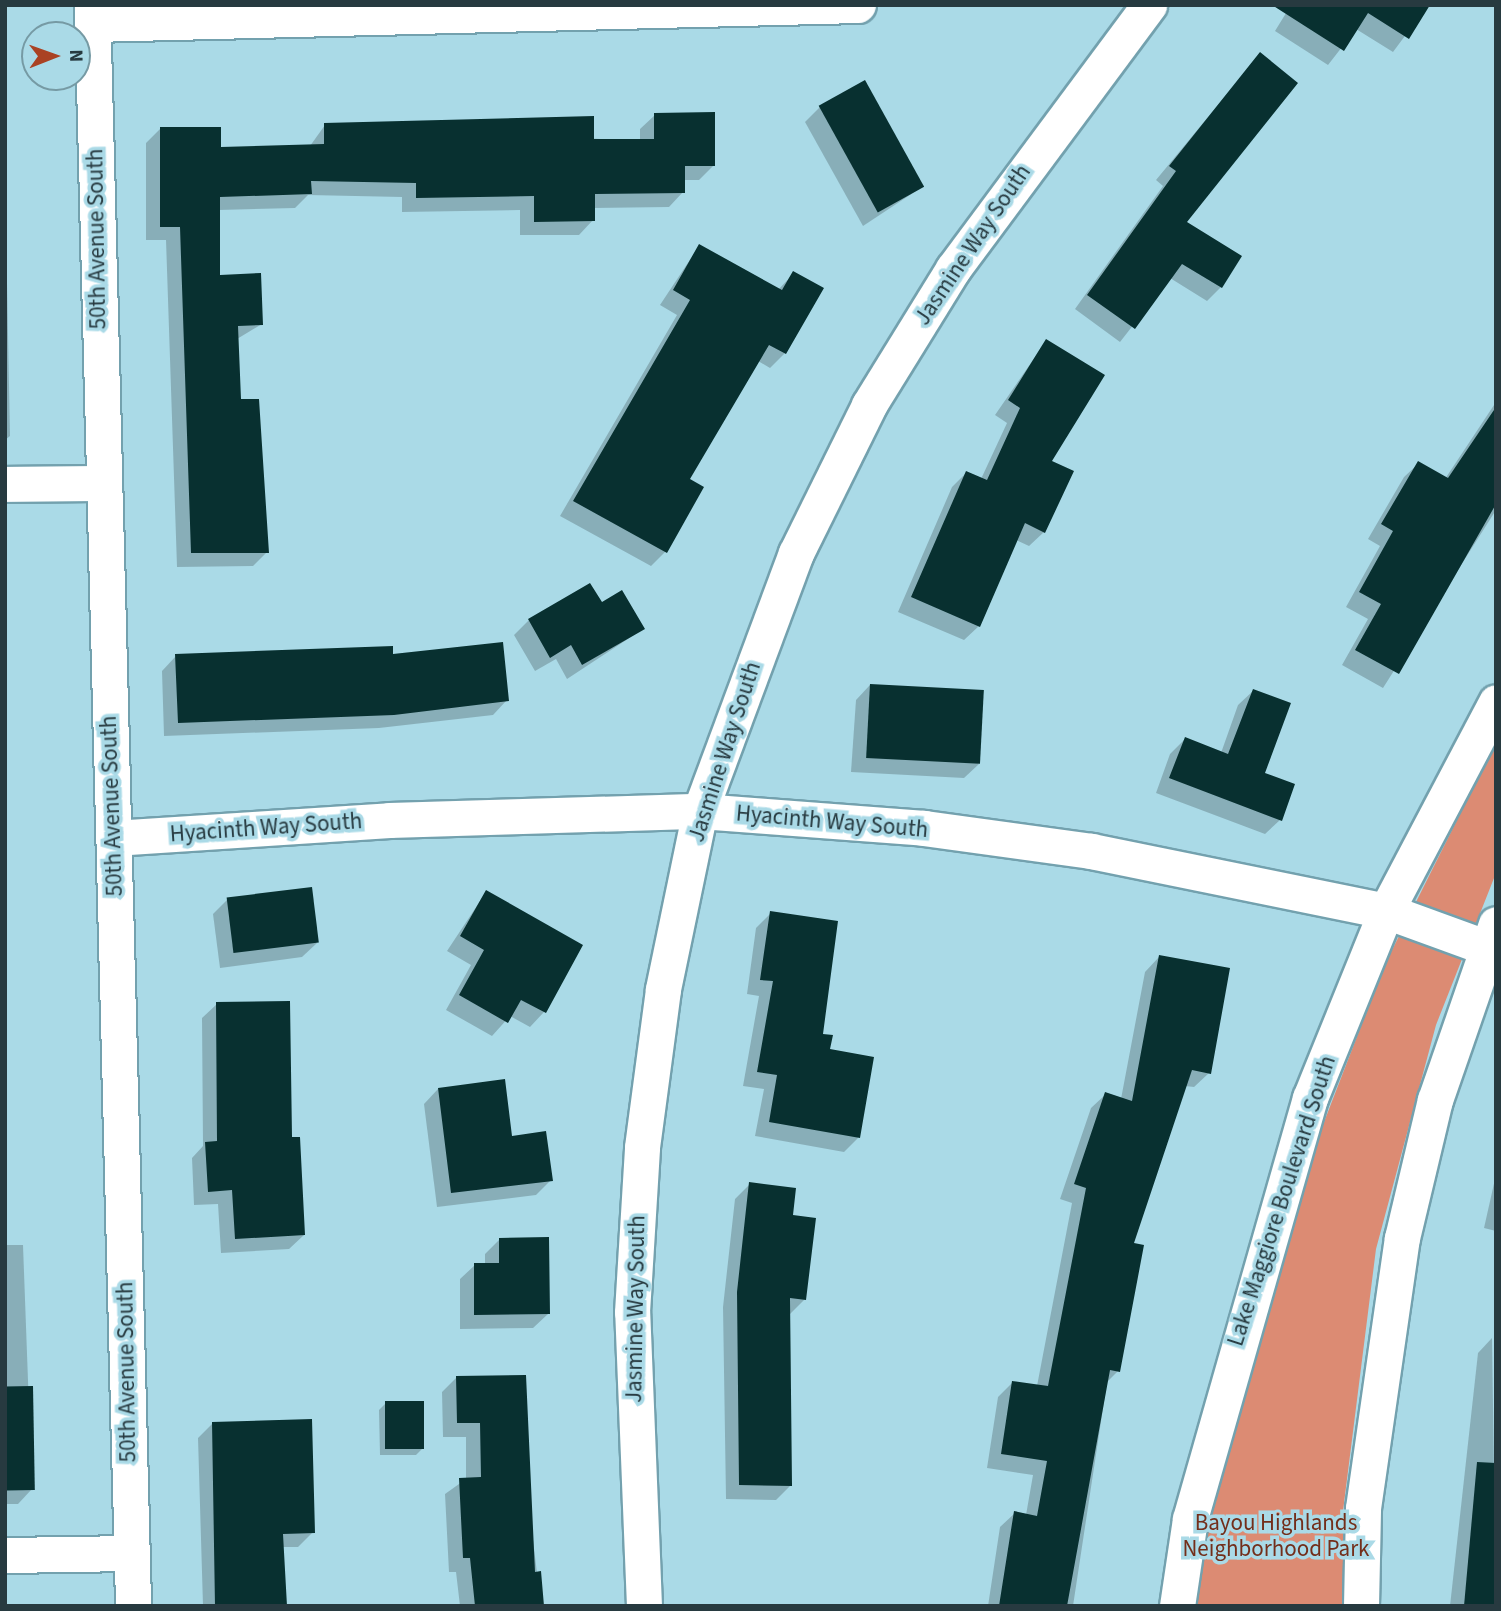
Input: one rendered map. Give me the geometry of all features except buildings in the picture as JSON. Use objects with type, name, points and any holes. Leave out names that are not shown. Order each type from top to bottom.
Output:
[{"type":"street","points":[[92,15],[859,5]]},
{"type":"street","name":"Jasmine Way South","points":[[644,1606],[632,1312],[642,1147],[663,989],[700,811],[796,553],[869,405],[953,269],[1149,5]]},
{"type":"street","name":"50th Avenue South","points":[[92,15],[133,1606]]},
{"type":"street","points":[[5,484],[104,482]]},
{"type":"street","name":"Lake Maggiore Boulevard South","points":[[1177,1606],[1190,1519],[1241,1326],[1310,1098],[1386,911],[1496,702]]},
{"type":"street","name":"Hyacinth Way South","points":[[113,838],[389,820],[700,811],[924,828],[1091,851],[1386,911],[1492,941]]},
{"type":"street","points":[[1361,1606],[1363,1508],[1402,1238],[1435,1100],[1492,941]]},
{"type":"street","points":[[5,1555],[132,1553]]},
{"type":"green space","name":"Bayou Highlands Neighborhood Park","points":[[1496,742],[1496,873],[1436,1025],[1376,1249],[1343,1511],[1343,1606],[1192,1606],[1230,1428],[1314,1148],[1385,964]]}]
